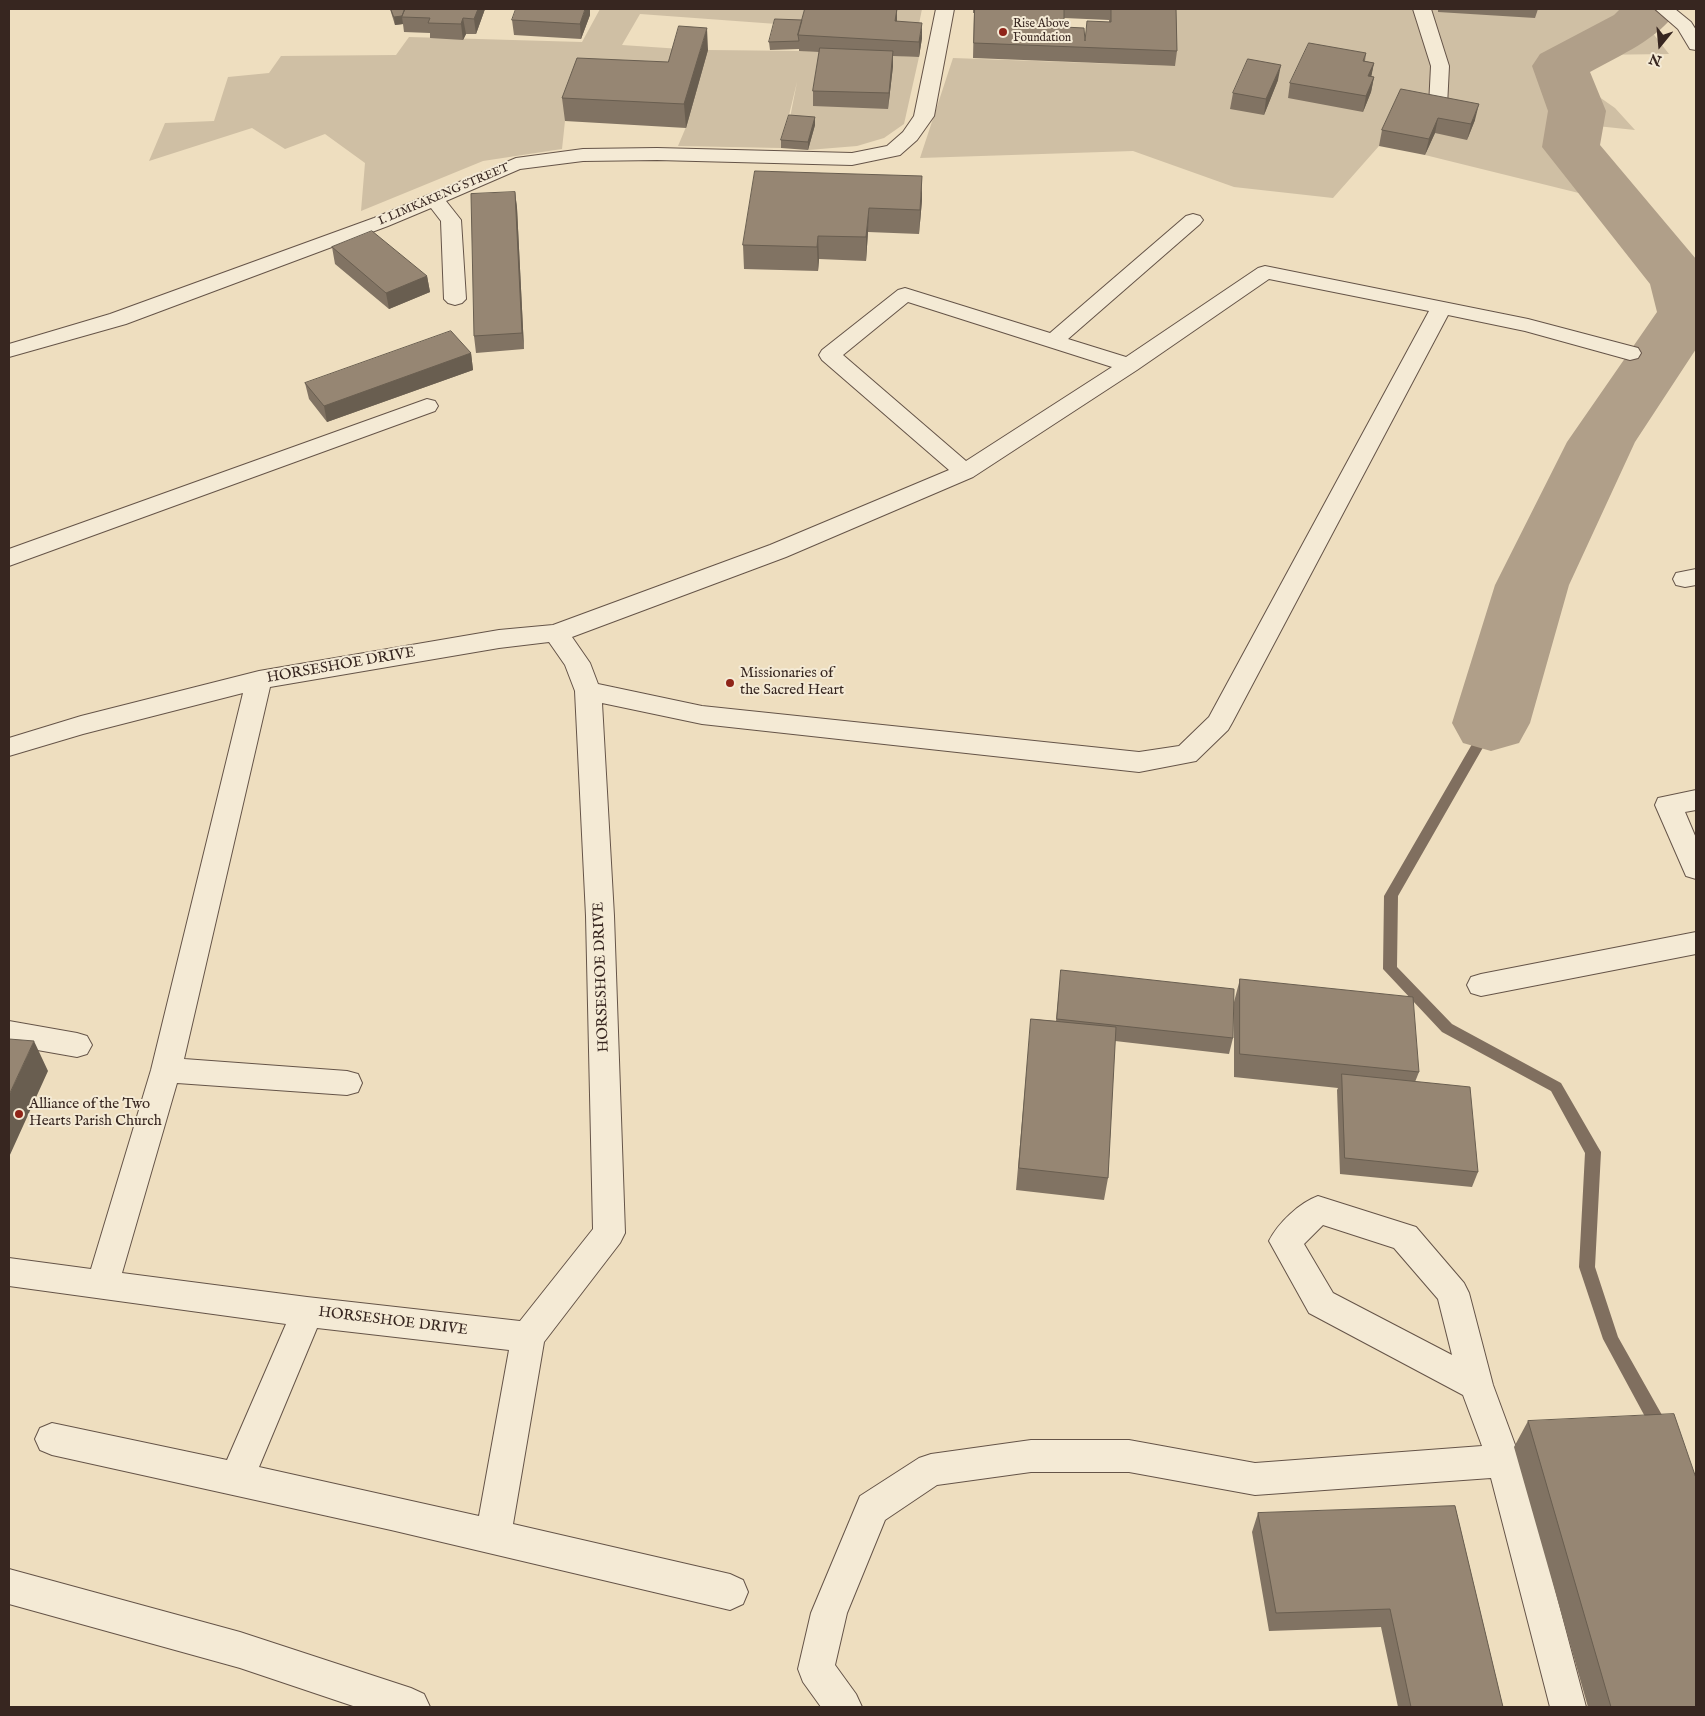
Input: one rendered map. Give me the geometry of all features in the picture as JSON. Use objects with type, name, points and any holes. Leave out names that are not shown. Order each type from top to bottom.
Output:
[{"type":"street","name":"I. LIMKAKENG STREET","points":[[9,351],[118,319],[381,222],[516,164],[583,155],[657,154],[852,159],[893,152],[910,136],[924,116],[945,9]]},
{"type":"street","points":[[1422,9],[1440,66],[1438,106]]},
{"type":"street","points":[[1667,11],[1696,14]]},
{"type":"street","points":[[1667,11],[1684,26],[1696,45]]},
{"type":"street","points":[[434,200],[451,220],[455,298]]},
{"type":"street","points":[[1053,341],[1194,220]]},
{"type":"street","points":[[556,633],[778,551],[965,472],[1129,365],[1265,272],[1441,309],[1528,325],[1630,353]]},
{"type":"street","points":[[965,472],[830,355],[905,294],[1129,365]]},
{"type":"street","points":[[588,691],[702,715],[1139,762],[1187,754],[1219,722],[1441,309]]},
{"type":"street","points":[[9,558],[427,406]]},
{"type":"street","name":"HORSESHOE DRIVE","points":[[9,747],[81,725],[258,680],[499,639],[556,633],[577,663],[588,691],[600,916],[609,1233],[528,1338],[307,1312],[9,1272]]},
{"type":"street","points":[[103,1284],[166,1070],[258,680]]},
{"type":"street","points":[[1696,800],[1668,805],[1696,869]]},
{"type":"street","points":[[1481,985],[1696,943]]},
{"type":"street","points":[[9,1033],[77,1045]]},
{"type":"street","points":[[166,1070],[347,1083]]},
{"type":"street","points":[[1476,1385],[1321,1303],[1285,1241],[1318,1210],[1406,1237],[1454,1293],[1476,1385],[1504,1461],[1568,1707]]},
{"type":"street","points":[[237,1477],[307,1312]]},
{"type":"street","points":[[493,1535],[528,1338]]},
{"type":"street","points":[[52,1439],[237,1477],[493,1535],[730,1592]]},
{"type":"street","points":[[843,1707],[816,1669],[829,1613],[872,1508],[931,1470],[1031,1456],[1129,1456],[1255,1480],[1504,1461]]},
{"type":"street","points":[[9,1586],[240,1650],[411,1707]]},
{"type":"shaded area","points":[[600,9],[838,9],[804,26],[640,14],[622,45],[681,49],[669,85],[580,80],[565,121],[562,149],[483,161],[361,211],[365,163],[325,134],[285,149],[252,128],[149,161],[165,123],[214,121],[228,77],[269,73],[281,56],[396,55],[409,37],[582,42]]},
{"type":"shaded area","points":[[893,9],[922,9],[919,24],[897,23]]},
{"type":"shaded area","points":[[1166,9],[1634,9],[1669,54],[1591,55],[1558,68],[1615,108],[1635,130],[1568,123],[1562,142],[1603,199],[1425,155],[1435,133],[1475,120],[1379,146],[1333,198],[1234,187],[1133,151],[920,158],[953,58],[1175,66]]},
{"type":"shaded area","points":[[708,50],[804,51],[919,57],[904,124],[884,138],[857,146],[808,150],[789,123],[797,82],[781,148],[678,146],[686,127]]},
{"type":"building","points":[[391,9],[405,9],[402,16],[394,17]]},
{"type":"building","points":[[405,9],[478,9],[474,19],[463,18],[461,24],[428,23],[430,18],[402,17]]},
{"type":"building","points":[[516,9],[585,9],[580,24],[512,20]]},
{"type":"building","points":[[805,9],[897,9],[895,21],[922,23],[919,42],[798,35]]},
{"type":"building","points":[[975,9],[1064,9],[1064,27],[1084,28],[1085,41],[1087,21],[1111,22],[1111,9],[1176,9],[1177,51],[974,43]]},
{"type":"building","points":[[775,19],[802,20],[798,35],[799,41],[769,42]]},
{"type":"building","points":[[679,26],[707,28],[684,104],[562,98],[577,58],[668,62]]},
{"type":"building","points":[[1309,43],[1366,53],[1363,61],[1374,63],[1368,76],[1374,77],[1366,96],[1290,83]]},
{"type":"building","points":[[820,48],[893,51],[889,93],[813,91]]},
{"type":"building","points":[[1248,59],[1281,65],[1266,99],[1233,93]]},
{"type":"building","points":[[1401,89],[1479,104],[1471,124],[1438,118],[1429,139],[1382,130]]},
{"type":"building","points":[[789,115],[815,117],[808,142],[781,140]]},
{"type":"building","points":[[755,171],[922,176],[920,210],[869,208],[866,237],[818,236],[817,247],[743,245]]},
{"type":"building","points":[[515,192],[522,333],[474,336],[471,194]]},
{"type":"building","points":[[372,231],[427,276],[386,293],[332,247]]},
{"type":"building","points":[[451,331],[471,353],[324,406],[305,383]]},
{"type":"building","points":[[1061,970],[1234,989],[1233,1038],[1057,1019]]},
{"type":"building","points":[[1240,979],[1413,997],[1419,1072],[1240,1054]]},
{"type":"building","points":[[1031,1019],[1116,1027],[1108,1178],[1019,1168]]},
{"type":"building","points":[[9,1039],[34,1041],[9,1095]]},
{"type":"building","points":[[1342,1074],[1470,1087],[1478,1172],[1345,1158]]},
{"type":"building","points":[[1674,1414],[1696,1478],[1696,1707],[1611,1707],[1528,1421]]},
{"type":"building","points":[[1455,1506],[1503,1707],[1411,1707],[1390,1609],[1276,1613],[1258,1513]]},
{"type":"waterway","points":[[1491,723],[1532,585],[1601,442],[1689,312],[1681,281],[1571,147],[1577,111],[1560,66],[1633,26],[1652,9]]},
{"type":"waterway","points":[[1491,723],[1391,896],[1390,969],[1447,1028],[1556,1087],[1593,1152],[1587,1267],[1611,1339],[1662,1431]]},
{"type":"place","name":"Rise Above Foundation","points":[[1003,32]]},
{"type":"place","name":"Missionaries of the Sacred Heart","points":[[730,683]]},
{"type":"place","name":"Alliance of the Two Hearts Parish Church","points":[[19,1114]]}]
